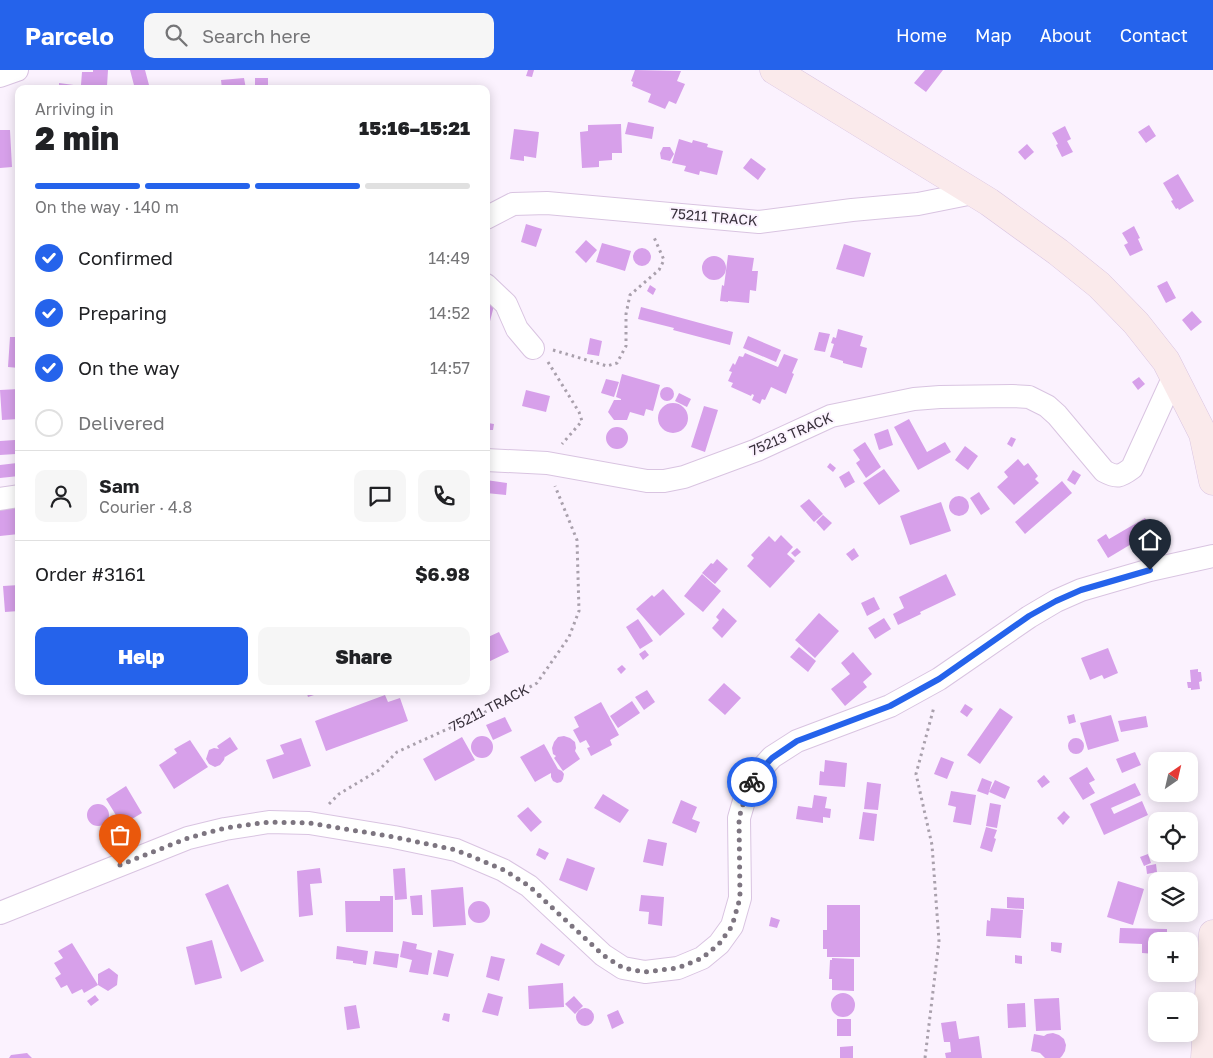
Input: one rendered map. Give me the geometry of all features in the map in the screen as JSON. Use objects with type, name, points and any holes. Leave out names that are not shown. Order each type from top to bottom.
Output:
[{"type":"street","points":[[0,76],[17,70]]},
{"type":"street","points":[[774,70],[989,202],[1099,285],[1136,322],[1166,361],[1203,434],[1213,481]]},
{"type":"street","name":"75211 TRACK","points":[[490,216],[514,204],[547,203],[759,222],[918,204],[973,193]]},
{"type":"street","points":[[490,289],[506,304],[517,329],[533,348]]},
{"type":"street","name":"75213 TRACK","points":[[490,460],[547,463],[647,481],[664,481],[684,477],[757,450],[831,416],[914,399],[1012,396],[1028,398],[1047,406],[1104,470],[1113,476],[1122,476],[1132,468],[1174,376]]},
{"type":"street","points":[[0,499],[15,497]]},
{"type":"street","points":[[0,913],[188,838],[225,828],[269,822],[309,823],[385,835],[456,850],[504,870],[529,886],[603,955],[623,968],[644,972],[678,968],[702,958],[719,944],[732,926],[740,898],[739,818],[746,794],[754,777],[772,758],[797,741],[890,706],[939,679],[1029,616],[1056,601],[1081,590],[1150,570],[1213,556]]},
{"type":"street","points":[[1205,1058],[1213,934]]},
{"type":"path","points":[[533,348],[553,350],[607,366],[617,363],[626,346],[626,314],[630,295],[659,270],[664,260],[652,230],[652,221],[657,212]]},
{"type":"path","points":[[533,348],[544,356],[579,412],[582,421],[547,463]]},
{"type":"path","name":"75211 TRACK","points":[[309,823],[339,794],[379,770],[397,752],[485,712],[537,683],[569,637],[579,611],[576,540],[547,463]]},
{"type":"path","points":[[925,1058],[939,941],[932,845],[916,774],[939,679]]},
{"type":"building","points":[[93,70],[108,70],[107,85],[81,85],[82,72],[93,72]]},
{"type":"building","points":[[130,70],[145,70],[149,85],[134,85]]},
{"type":"building","points":[[528,70],[534,70],[532,77],[526,76]]},
{"type":"building","points":[[635,70],[681,71],[677,81],[685,84],[676,104],[669,101],[665,109],[648,102],[651,94],[632,86],[633,82],[631,81]]},
{"type":"building","points":[[925,70],[943,70],[926,92],[914,83]]},
{"type":"building","points":[[244,78],[245,85],[222,85],[221,80]]},
{"type":"building","points":[[255,78],[268,78],[268,85],[255,85]]},
{"type":"building","points":[[628,122],[654,127],[652,139],[625,134]]},
{"type":"building","points":[[621,124],[622,153],[612,153],[612,160],[599,161],[599,167],[582,168],[580,132],[588,131],[588,125]]},
{"type":"building","points":[[1149,125],[1156,136],[1146,143],[1138,132]]},
{"type":"building","points":[[1065,126],[1071,139],[1067,141],[1073,152],[1062,157],[1052,133]]},
{"type":"building","points":[[514,129],[539,132],[536,158],[524,156],[524,161],[510,159]]},
{"type":"building","points":[[0,130],[10,130],[12,167],[0,168]]},
{"type":"building","points":[[679,139],[692,143],[693,140],[708,144],[707,147],[723,151],[717,175],[700,171],[699,175],[684,171],[686,166],[672,163]]},
{"type":"building","points":[[1027,144],[1034,152],[1025,160],[1018,152]]},
{"type":"building","points":[[663,147],[670,147],[674,154],[670,161],[661,159],[660,153]]},
{"type":"building","points":[[751,158],[766,169],[758,180],[743,168]]},
{"type":"building","points":[[1178,174],[1194,201],[1179,210],[1178,208],[1176,209],[1171,201],[1173,200],[1163,183]]},
{"type":"building","points":[[526,224],[542,229],[536,247],[521,242]]},
{"type":"building","points":[[1134,226],[1143,250],[1130,256],[1124,245],[1128,243],[1122,233]]},
{"type":"building","points":[[586,240],[597,250],[586,263],[575,252]]},
{"type":"building","points":[[602,243],[631,251],[625,271],[596,262]]},
{"type":"building","points":[[844,244],[871,253],[864,277],[836,269]]},
{"type":"building","points":[[642,248],[648,251],[651,257],[648,263],[642,266],[636,263],[633,257],[636,251]]},
{"type":"building","points":[[728,255],[754,258],[752,271],[758,271],[756,291],[750,290],[749,303],[720,301]]},
{"type":"building","points":[[714,256],[722,260],[726,268],[722,276],[714,280],[706,276],[702,268],[706,260]]},
{"type":"building","points":[[1167,281],[1176,298],[1166,303],[1157,286]]},
{"type":"building","points":[[650,285],[656,289],[653,295],[647,291]]},
{"type":"building","points":[[490,296],[496,298],[490,321]]},
{"type":"building","points":[[641,307],[733,332],[730,345],[638,319]]},
{"type":"building","points":[[1192,311],[1202,322],[1191,331],[1182,320]]},
{"type":"building","points":[[838,329],[863,336],[860,346],[867,348],[862,368],[830,357],[834,344],[831,343],[833,337],[836,338]]},
{"type":"building","points":[[819,332],[830,334],[825,352],[814,350]]},
{"type":"building","points":[[748,336],[781,350],[776,362],[743,348]]},
{"type":"building","points":[[10,337],[15,337],[15,368],[8,367]]},
{"type":"building","points":[[590,338],[602,341],[599,356],[587,354]]},
{"type":"building","points":[[745,353],[778,367],[784,354],[798,359],[786,394],[771,387],[765,400],[762,399],[760,404],[752,400],[754,395],[752,394],[751,396],[731,387],[733,383],[728,381],[732,372],[729,371],[733,363],[735,365],[739,356],[743,357]]},
{"type":"building","points":[[622,374],[660,385],[653,411],[646,409],[644,416],[630,412],[627,420],[614,420],[608,412],[614,400],[621,400],[616,397]]},
{"type":"building","points":[[1139,377],[1145,384],[1138,390],[1132,382]]},
{"type":"building","points":[[606,379],[619,382],[614,397],[601,393]]},
{"type":"building","points":[[664,387],[670,387],[674,394],[670,401],[664,401],[660,397],[660,391]]},
{"type":"building","points":[[15,389],[15,419],[2,420],[0,390]]},
{"type":"building","points":[[526,390],[550,396],[546,412],[522,406]]},
{"type":"building","points":[[679,393],[691,399],[687,407],[675,401]]},
{"type":"building","points":[[673,403],[679,404],[687,412],[687,424],[679,432],[673,433],[667,432],[659,424],[658,418],[659,412],[667,404]]},
{"type":"building","points":[[704,406],[718,410],[705,452],[691,447]]},
{"type":"building","points":[[909,419],[927,452],[945,442],[951,452],[918,470],[894,427]]},
{"type":"building","points":[[490,423],[494,424],[493,430],[490,430]]},
{"type":"building","points":[[617,427],[625,430],[628,438],[625,446],[617,449],[609,446],[606,438],[609,430]]},
{"type":"building","points":[[888,429],[893,445],[879,450],[874,434]]},
{"type":"building","points":[[1011,437],[1016,439],[1012,447],[1007,444]]},
{"type":"building","points":[[15,440],[15,454],[0,455],[0,441]]},
{"type":"building","points":[[865,442],[881,467],[866,478],[856,463],[860,460],[853,450]]},
{"type":"building","points":[[965,446],[978,456],[968,470],[955,460]]},
{"type":"building","points":[[1018,459],[1024,466],[1028,463],[1038,476],[1035,479],[1039,483],[1014,505],[997,487],[1008,477],[1004,472]]},
{"type":"building","points":[[15,463],[15,476],[0,478],[0,465]]},
{"type":"building","points":[[830,463],[836,468],[833,472],[827,467]]},
{"type":"building","points":[[884,469],[900,491],[879,505],[863,483]]},
{"type":"building","points":[[1073,470],[1081,475],[1075,485],[1067,480]]},
{"type":"building","points":[[849,471],[855,482],[845,488],[839,477]]},
{"type":"building","points":[[490,481],[507,483],[506,495],[490,493]]},
{"type":"building","points":[[1062,481],[1072,493],[1025,534],[1015,522]]},
{"type":"building","points":[[979,492],[990,509],[981,515],[970,498]]},
{"type":"building","points":[[959,496],[966,499],[969,506],[966,513],[959,516],[952,513],[949,506],[952,499]]},
{"type":"building","points":[[809,499],[823,514],[814,522],[800,506]]},
{"type":"building","points":[[941,502],[951,531],[910,545],[900,516]]},
{"type":"building","points":[[15,505],[15,534],[0,536],[0,507]]},
{"type":"building","points":[[823,515],[832,523],[824,531],[816,522]]},
{"type":"building","points":[[1145,518],[1153,531],[1108,558],[1097,540],[1106,534],[1109,539]]},
{"type":"building","points":[[781,535],[793,547],[787,554],[795,561],[770,588],[747,566],[754,558],[751,555],[769,536],[775,542]]},
{"type":"building","points":[[797,548],[801,552],[795,557],[791,553]]},
{"type":"building","points":[[854,548],[859,556],[852,561],[846,554]]},
{"type":"building","points":[[717,559],[728,569],[715,584],[702,573]]},
{"type":"building","points":[[702,574],[721,591],[703,612],[684,596]]},
{"type":"building","points":[[946,574],[956,595],[898,625],[893,614],[904,608],[899,597]]},
{"type":"building","points":[[15,585],[15,611],[5,612],[3,586]]},
{"type":"building","points":[[663,589],[685,614],[660,636],[636,609],[652,595],[654,597]]},
{"type":"building","points":[[874,597],[880,609],[867,616],[861,603]]},
{"type":"building","points":[[723,608],[737,621],[722,638],[712,628],[719,620],[716,617]]},
{"type":"building","points":[[819,613],[839,631],[815,658],[795,640]]},
{"type":"building","points":[[884,618],[891,629],[875,639],[868,628]]},
{"type":"building","points":[[638,619],[653,641],[640,649],[626,627]]},
{"type":"building","points":[[499,632],[509,652],[490,661],[490,636]]},
{"type":"building","points":[[799,647],[816,661],[808,672],[790,657]]},
{"type":"building","points":[[1108,648],[1118,673],[1104,679],[1102,675],[1090,680],[1081,658]]},
{"type":"building","points":[[645,650],[649,655],[643,660],[639,654]]},
{"type":"building","points":[[853,652],[872,674],[863,682],[867,687],[845,706],[831,689],[850,674],[841,663]]},
{"type":"building","points":[[622,665],[626,669],[621,674],[617,669]]},
{"type":"building","points":[[1198,669],[1198,672],[1201,672],[1202,681],[1199,682],[1200,689],[1191,690],[1191,688],[1188,688],[1187,682],[1191,682],[1190,670]]},
{"type":"building","points":[[724,683],[741,698],[725,715],[708,700]]},
{"type":"building","points":[[647,690],[655,702],[644,710],[635,697]]},
{"type":"building","points":[[385,695],[388,702],[400,698],[408,721],[326,751],[315,721]]},
{"type":"building","points":[[632,701],[640,713],[618,728],[610,716]]},
{"type":"building","points":[[601,702],[619,735],[610,740],[612,745],[591,756],[587,748],[590,747],[586,740],[580,743],[573,730],[579,727],[574,717]]},
{"type":"building","points":[[965,704],[973,709],[967,717],[960,712]]},
{"type":"building","points":[[1000,708],[1013,717],[980,764],[967,755]]},
{"type":"building","points":[[1074,714],[1076,722],[1069,724],[1067,716]]},
{"type":"building","points":[[1111,715],[1119,741],[1088,750],[1080,723]]},
{"type":"building","points":[[1146,716],[1148,727],[1121,732],[1118,721]]},
{"type":"building","points":[[505,717],[512,731],[493,740],[486,725]]},
{"type":"building","points":[[482,736],[490,739],[493,747],[490,755],[482,758],[474,755],[471,747],[474,739]]},
{"type":"building","points":[[564,736],[575,742],[575,751],[580,759],[563,771],[554,758],[556,756],[553,754],[552,748],[558,737]]},
{"type":"building","points":[[230,737],[238,749],[225,756],[220,765],[215,767],[209,764],[206,759],[209,750],[219,749],[217,746]]},
{"type":"building","points":[[462,737],[475,760],[435,781],[423,759]]},
{"type":"building","points":[[301,738],[311,766],[273,779],[266,760],[284,754],[280,745]]},
{"type":"building","points":[[1073,738],[1079,738],[1084,743],[1082,752],[1073,754],[1068,749],[1068,743]]},
{"type":"building","points":[[190,740],[208,767],[174,789],[159,765],[177,753],[174,749]]},
{"type":"building","points":[[544,744],[558,769],[564,774],[561,782],[553,781],[551,773],[535,782],[520,757]]},
{"type":"building","points":[[1135,752],[1141,765],[1122,773],[1116,759]]},
{"type":"building","points":[[941,757],[954,762],[947,779],[934,774]]},
{"type":"building","points":[[825,760],[847,763],[845,787],[819,785],[820,771],[824,772]]},
{"type":"building","points":[[1087,767],[1095,780],[1089,783],[1095,793],[1083,800],[1069,778]]},
{"type":"building","points":[[1044,775],[1050,782],[1042,788],[1037,781]]},
{"type":"building","points":[[982,778],[992,782],[988,795],[977,791]]},
{"type":"building","points":[[995,780],[1010,787],[1005,799],[989,792]]},
{"type":"building","points":[[867,782],[881,784],[878,810],[864,809]]},
{"type":"building","points":[[1135,783],[1141,795],[1111,808],[1114,814],[1142,801],[1148,815],[1104,835],[1090,804]]},
{"type":"building","points":[[126,786],[142,813],[122,825],[106,799]]},
{"type":"building","points":[[951,791],[976,795],[971,825],[953,822],[956,807],[948,805]]},
{"type":"building","points":[[603,794],[629,810],[620,823],[594,808]]},
{"type":"building","points":[[814,795],[827,797],[825,808],[831,809],[830,818],[823,817],[823,823],[796,819],[798,806],[812,808]]},
{"type":"building","points":[[681,800],[697,807],[692,819],[700,822],[696,833],[672,823]]},
{"type":"building","points":[[990,803],[1001,805],[997,828],[986,826]]},
{"type":"building","points":[[98,804],[106,807],[109,815],[106,823],[98,826],[90,823],[87,815],[90,807]]},
{"type":"building","points":[[528,807],[542,822],[531,832],[517,816]]},
{"type":"building","points":[[1064,811],[1070,817],[1063,825],[1057,818]]},
{"type":"building","points":[[863,812],[877,814],[874,841],[859,839]]},
{"type":"building","points":[[986,827],[997,830],[992,852],[980,848]]},
{"type":"building","points":[[648,839],[667,843],[663,866],[643,862]]},
{"type":"building","points":[[539,848],[549,853],[545,860],[536,855]]},
{"type":"building","points":[[1148,854],[1148,862],[1151,863],[1144,866],[1140,857]]},
{"type":"building","points":[[567,858],[595,868],[587,891],[559,880]]},
{"type":"building","points":[[1156,864],[1157,872],[1148,872],[1147,874],[1146,866]]},
{"type":"building","points":[[320,868],[322,883],[310,884],[313,915],[299,917],[297,871]]},
{"type":"building","points":[[405,868],[407,899],[395,900],[393,869]]},
{"type":"building","points":[[1118,881],[1144,889],[1133,925],[1107,917]]},
{"type":"building","points":[[228,884],[264,961],[241,972],[205,894]]},
{"type":"building","points":[[463,887],[466,925],[433,927],[431,890]]},
{"type":"building","points":[[422,895],[423,915],[412,915],[410,896]]},
{"type":"building","points":[[641,895],[664,897],[662,926],[648,924],[649,912],[639,911]]},
{"type":"building","points":[[380,896],[393,896],[393,932],[346,932],[345,901],[380,901]]},
{"type":"building","points":[[1007,897],[1024,898],[1024,909],[1007,908]]},
{"type":"building","points":[[479,901],[487,904],[490,912],[487,920],[479,923],[471,920],[468,912],[471,904]]},
{"type":"building","points":[[827,905],[860,905],[860,957],[827,957],[827,949],[823,949],[823,930],[827,930]]},
{"type":"building","points":[[991,908],[1023,910],[1021,938],[986,936],[987,920],[990,921]]},
{"type":"building","points":[[771,917],[780,920],[777,928],[769,926]]},
{"type":"building","points":[[1120,928],[1167,929],[1167,932],[1148,932],[1148,953],[1142,953],[1142,944],[1119,943]]},
{"type":"building","points":[[212,940],[222,978],[195,985],[186,947]]},
{"type":"building","points":[[403,941],[417,944],[416,949],[432,953],[428,975],[409,972],[412,960],[400,957]]},
{"type":"building","points":[[1051,942],[1062,943],[1061,953],[1051,951]]},
{"type":"building","points":[[72,943],[98,985],[84,993],[82,989],[72,994],[67,985],[61,988],[55,978],[61,974],[54,963],[63,958],[58,951]]},
{"type":"building","points":[[541,943],[565,955],[559,966],[536,954]]},
{"type":"building","points":[[337,946],[368,951],[366,965],[336,959]]},
{"type":"building","points":[[438,950],[454,954],[448,977],[433,974]]},
{"type":"building","points":[[375,951],[399,954],[397,968],[373,964]]},
{"type":"building","points":[[1015,955],[1022,956],[1022,964],[1015,963]]},
{"type":"building","points":[[491,956],[505,959],[499,981],[486,977]]},
{"type":"building","points":[[832,958],[854,959],[854,991],[832,990],[832,979],[829,979],[830,960]]},
{"type":"building","points":[[109,968],[118,975],[117,985],[108,991],[98,985],[98,974]]},
{"type":"building","points":[[563,983],[564,1007],[529,1009],[528,986]]},
{"type":"building","points":[[488,993],[503,997],[498,1016],[482,1012]]},
{"type":"building","points":[[843,993],[852,996],[855,1005],[852,1014],[843,1017],[834,1014],[831,1005],[834,996]]},
{"type":"building","points":[[95,995],[99,1000],[91,1006],[87,1001]]},
{"type":"building","points":[[574,996],[583,1006],[575,1014],[565,1004]]},
{"type":"building","points":[[1059,998],[1061,1030],[1036,1031],[1034,999]]},
{"type":"building","points":[[1025,1003],[1026,1027],[1008,1028],[1007,1004]]},
{"type":"building","points":[[356,1005],[360,1028],[347,1030],[344,1007]]},
{"type":"building","points":[[585,1008],[591,1011],[594,1017],[591,1023],[585,1026],[579,1023],[576,1017],[579,1011]]},
{"type":"building","points":[[618,1010],[624,1023],[612,1029],[607,1015]]},
{"type":"building","points":[[444,1013],[450,1014],[449,1022],[442,1020]]},
{"type":"building","points":[[837,1019],[851,1019],[851,1036],[837,1036]]},
{"type":"building","points":[[956,1021],[959,1039],[979,1036],[982,1058],[946,1058],[945,1053],[951,1052],[950,1042],[944,1042],[941,1023]]},
{"type":"building","points":[[1053,1033],[1064,1039],[1066,1045],[1065,1051],[1060,1058],[1045,1058],[1040,1053],[1031,1051],[1034,1034],[1044,1036]]},
{"type":"building","points":[[853,1046],[853,1058],[840,1058],[840,1047]]},
{"type":"building","points":[[27,1053],[32,1058],[9,1058],[11,1055]]},
{"type":"way so far","points":[[120,865],[188,838],[225,828],[269,822],[309,823],[394,837],[456,850],[504,870],[529,886],[603,955],[623,968],[644,972],[678,968],[702,958],[719,944],[732,926],[740,898],[739,818],[746,794],[752,782]]},
{"type":"route","points":[[752,782],[754,777],[772,758],[797,741],[890,706],[939,679],[1029,616],[1056,601],[1081,590],[1150,570]]}]
